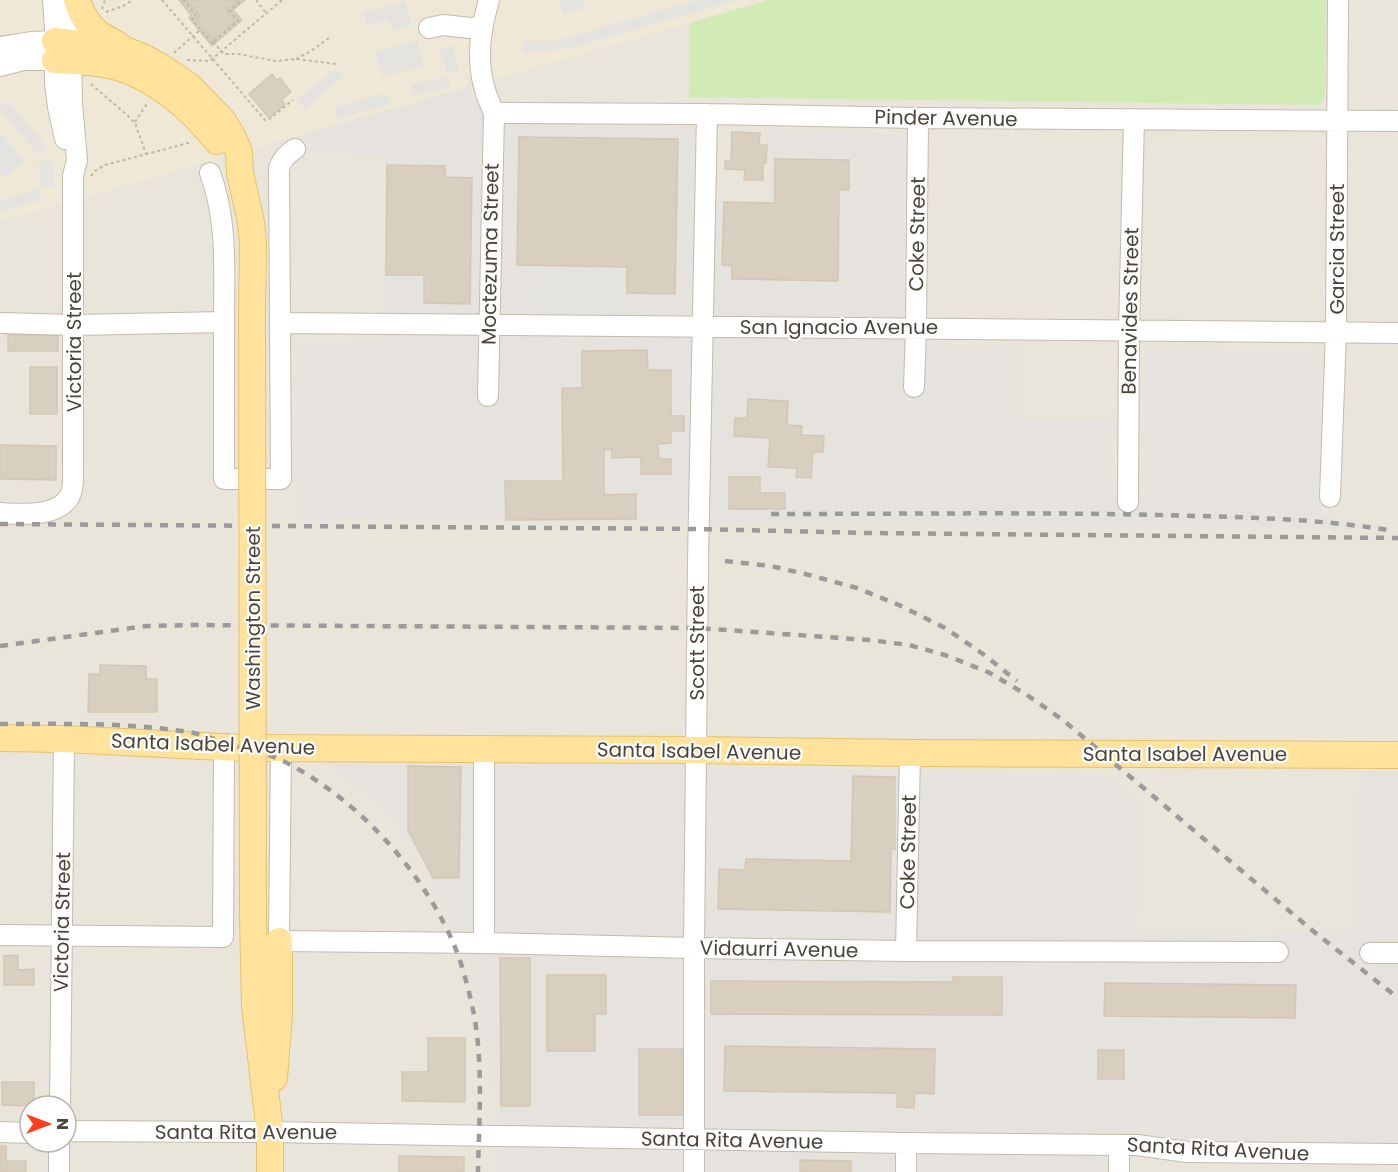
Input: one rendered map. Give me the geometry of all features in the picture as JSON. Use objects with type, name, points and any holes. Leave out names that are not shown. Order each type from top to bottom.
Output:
[{"type":"main road","points":[[77,0],[83,15],[100,36],[125,50]]},
{"type":"main road","points":[[63,51],[125,50]]},
{"type":"main road","name":"Washington Street","points":[[125,50],[161,67],[189,86],[223,121],[239,152],[240,173],[251,222],[253,265],[253,916],[255,1006],[270,1132],[270,1172]]},
{"type":"main road","points":[[63,51],[120,68],[156,85],[197,118],[217,140],[240,173]]},
{"type":"main road","name":"Santa Isabel Avenue","points":[[0,738],[224,747],[1398,755]]},
{"type":"main road","points":[[270,1132],[279,1014],[279,941]]},
{"type":"street","points":[[53,0],[63,51]]},
{"type":"street","points":[[63,51],[68,0]]},
{"type":"street","points":[[489,0],[480,40],[481,71],[494,113]]},
{"type":"street","name":"Garcia Street","points":[[1330,497],[1336,332],[1338,0]]},
{"type":"street","points":[[429,28],[443,25],[470,28],[482,26]]},
{"type":"street","points":[[0,47],[32,42],[63,51]]},
{"type":"street","points":[[0,66],[63,51]]},
{"type":"street","name":"Victoria Street","points":[[0,513],[38,514],[63,505],[71,493],[74,325],[81,177],[63,51]]},
{"type":"street","name":"Pinder Avenue","points":[[494,113],[1398,121]]},
{"type":"street","name":"Moctezuma Street","points":[[488,396],[494,113]]},
{"type":"street","name":"Scott Street","points":[[694,1172],[696,750],[706,114]]},
{"type":"street","name":"Coke Street","points":[[914,387],[918,118]]},
{"type":"street","name":"Benavides Street","points":[[1128,502],[1134,119]]},
{"type":"street","points":[[210,173],[221,211],[223,229],[224,479],[281,480],[279,168],[282,161],[295,149]]},
{"type":"street","points":[[0,323],[74,325],[224,322]]},
{"type":"street","name":"San Ignacio Avenue","points":[[280,323],[1398,333]]},
{"type":"street","name":"Victoria Street","points":[[60,1094],[64,739]]},
{"type":"street","points":[[0,935],[223,937],[224,747]]},
{"type":"street","points":[[279,941],[281,747]]},
{"type":"street","points":[[484,749],[484,943]]},
{"type":"street","name":"Coke Street","points":[[906,951],[910,753]]},
{"type":"street","points":[[224,814],[280,814]]},
{"type":"street","name":"Vidaurri Avenue","points":[[279,941],[906,951],[1278,952]]},
{"type":"street","points":[[1370,953],[1398,953]]},
{"type":"street","name":"Santa Rita Avenue","points":[[78,1131],[1128,1145],[1331,1163],[1398,1155]]},
{"type":"street","points":[[0,1132],[18,1133]]},
{"type":"street","points":[[906,1143],[906,1172]]},
{"type":"street","points":[[1119,1172],[1128,1145]]},
{"type":"street","points":[[59,1154],[59,1172]]},
{"type":"path","points":[[101,14],[133,0]]},
{"type":"path","points":[[162,0],[265,120],[271,118],[293,100]]},
{"type":"path","points":[[183,0],[196,15],[192,19],[224,54],[238,54],[276,61],[296,59],[336,64]]},
{"type":"path","points":[[213,42],[238,21],[230,11],[242,0]]},
{"type":"path","points":[[257,0],[266,13]]},
{"type":"path","points":[[181,60],[209,61],[282,0]]},
{"type":"path","points":[[174,57],[171,55],[201,30]]},
{"type":"path","points":[[296,59],[329,38]]},
{"type":"path","points":[[90,84],[135,123],[146,154]]},
{"type":"path","points":[[135,123],[151,96]]},
{"type":"path","points":[[81,177],[100,167],[194,141]]},
{"type":"shaded area","points":[[0,0],[1398,0],[1398,1172],[0,1172]]},
{"type":"shaded area","points":[[0,0],[768,0],[494,79],[490,66],[465,74],[468,87],[0,221]]},
{"type":"shaded area","points":[[559,0],[584,0],[586,8],[563,15]]},
{"type":"shaded area","points":[[697,0],[737,0],[578,46],[523,52],[523,41],[553,41],[570,37]]},
{"type":"shaded area","points":[[405,1],[412,26],[392,31],[388,19],[367,25],[363,12]]},
{"type":"shaded area","points":[[417,40],[423,66],[382,77],[375,52]]},
{"type":"shaded area","points":[[452,45],[459,71],[447,74],[440,48]]},
{"type":"shaded area","points":[[337,68],[344,76],[304,109],[297,100]]},
{"type":"shaded area","points":[[448,76],[450,87],[414,96],[411,85]]},
{"type":"shaded area","points":[[468,87],[482,113],[517,121],[693,126],[697,130],[698,201],[770,203],[771,128],[903,135],[901,345],[1017,344],[1018,420],[1112,420],[1112,496],[1144,496],[1147,349],[1318,350],[1321,514],[1397,529],[298,519],[297,344],[383,343],[386,155],[298,154],[298,136]]},
{"type":"shaded area","points":[[387,93],[390,104],[337,118],[334,107]]},
{"type":"shaded area","points":[[8,100],[47,147],[37,155],[0,109]]},
{"type":"shaded area","points":[[0,132],[25,161],[5,178],[0,173]]},
{"type":"shaded area","points":[[39,161],[53,161],[53,187],[40,187]]},
{"type":"shaded area","points":[[39,189],[42,200],[0,212],[0,200]]},
{"type":"shaded area","points":[[535,272],[621,272],[619,311],[530,312]]},
{"type":"shaded area","points":[[315,756],[1108,776],[1141,807],[1136,929],[1261,934],[1356,929],[1360,771],[1398,772],[1398,1150],[1187,1149],[1140,1132],[1099,1163],[1099,1172],[498,1172],[499,1108],[468,954],[420,855],[400,826],[373,797]]},
{"type":"green space","points":[[768,0],[1326,0],[1325,94],[1320,105],[689,97],[690,23]]},
{"type":"building","points":[[179,0],[186,0],[200,16],[196,19],[213,40],[235,21],[226,11],[238,0],[245,0],[233,10],[242,20],[212,46],[189,18],[191,15]]},
{"type":"building","points":[[186,0],[238,0],[226,11],[235,21],[213,40],[196,19],[200,16]]},
{"type":"building","points":[[272,74],[277,80],[280,78],[291,92],[281,100],[285,104],[269,118],[249,94]]},
{"type":"building","points":[[732,132],[760,133],[759,145],[767,145],[766,163],[763,163],[763,180],[744,180],[745,170],[725,169],[725,161],[731,161]]},
{"type":"building","points":[[519,137],[678,139],[675,294],[627,293],[627,267],[517,265]]},
{"type":"building","points":[[775,159],[849,160],[849,190],[839,190],[838,281],[732,279],[732,266],[722,265],[724,202],[775,203]]},
{"type":"building","points":[[387,165],[445,166],[445,177],[472,178],[470,304],[424,303],[424,275],[386,275]]},
{"type":"building","points":[[8,335],[58,335],[58,351],[8,351]]},
{"type":"building","points":[[647,350],[648,370],[671,370],[671,416],[684,416],[684,431],[671,431],[671,443],[658,444],[659,459],[671,459],[671,474],[641,474],[641,457],[612,458],[612,449],[604,449],[604,495],[636,494],[636,519],[506,520],[505,481],[563,481],[562,388],[582,388],[582,351]]},
{"type":"building","points":[[30,367],[57,367],[57,414],[30,414]]},
{"type":"building","points":[[748,399],[788,401],[787,425],[802,426],[801,435],[824,436],[823,452],[813,452],[811,478],[796,477],[797,468],[768,467],[770,438],[734,436],[735,418],[747,418]]},
{"type":"building","points":[[0,445],[56,446],[56,480],[0,479]]},
{"type":"building","points":[[729,477],[760,477],[760,493],[785,493],[785,509],[729,509]]},
{"type":"building","points":[[100,665],[146,666],[146,679],[157,679],[157,712],[88,712],[89,674],[100,674]]},
{"type":"building","points":[[408,766],[461,767],[459,878],[433,878],[408,830]]},
{"type":"building","points":[[853,776],[895,777],[895,849],[891,849],[890,912],[718,909],[719,869],[745,870],[746,859],[851,861]]},
{"type":"building","points":[[18,955],[18,970],[34,969],[34,985],[4,985],[4,956]]},
{"type":"building","points":[[500,958],[530,958],[530,1106],[501,1106]]},
{"type":"building","points":[[547,975],[606,975],[606,1014],[595,1014],[595,1051],[547,1051]]},
{"type":"building","points":[[953,977],[1002,977],[1002,1015],[711,1014],[711,981],[953,982]]},
{"type":"building","points":[[1105,983],[1296,985],[1295,1018],[1104,1016]]},
{"type":"building","points":[[428,1038],[465,1038],[465,1102],[402,1101],[402,1072],[428,1072]]},
{"type":"building","points":[[725,1046],[935,1049],[934,1094],[915,1093],[914,1108],[897,1107],[897,1093],[724,1091]]},
{"type":"building","points":[[639,1049],[684,1049],[684,1115],[639,1115]]},
{"type":"building","points":[[1098,1050],[1124,1050],[1124,1079],[1098,1079]]},
{"type":"building","points":[[2,1082],[34,1082],[34,1094],[18,1094],[18,1106],[2,1105]]},
{"type":"building","points":[[0,1146],[6,1146],[6,1161],[26,1161],[26,1172],[0,1172]]},
{"type":"building","points":[[399,1156],[464,1157],[464,1172],[399,1172]]},
{"type":"building","points":[[800,1160],[851,1161],[851,1172],[800,1172]]},
{"type":"railway","points":[[771,514],[1061,514],[1217,517],[1306,521],[1394,531]]},
{"type":"railway","points":[[0,524],[698,529],[867,533],[1398,538]]},
{"type":"railway","points":[[725,561],[771,566],[809,575],[857,588],[899,605],[945,628],[1017,681]]},
{"type":"railway","points":[[0,646],[146,626],[193,625],[697,628],[909,645],[945,655],[988,672],[1063,720],[1313,931],[1398,998]]},
{"type":"railway","points":[[0,724],[122,725],[199,734],[281,760],[308,775],[358,813],[382,836],[422,886],[438,912],[461,964],[472,1005],[478,1046],[480,1088],[478,1172]]}]
